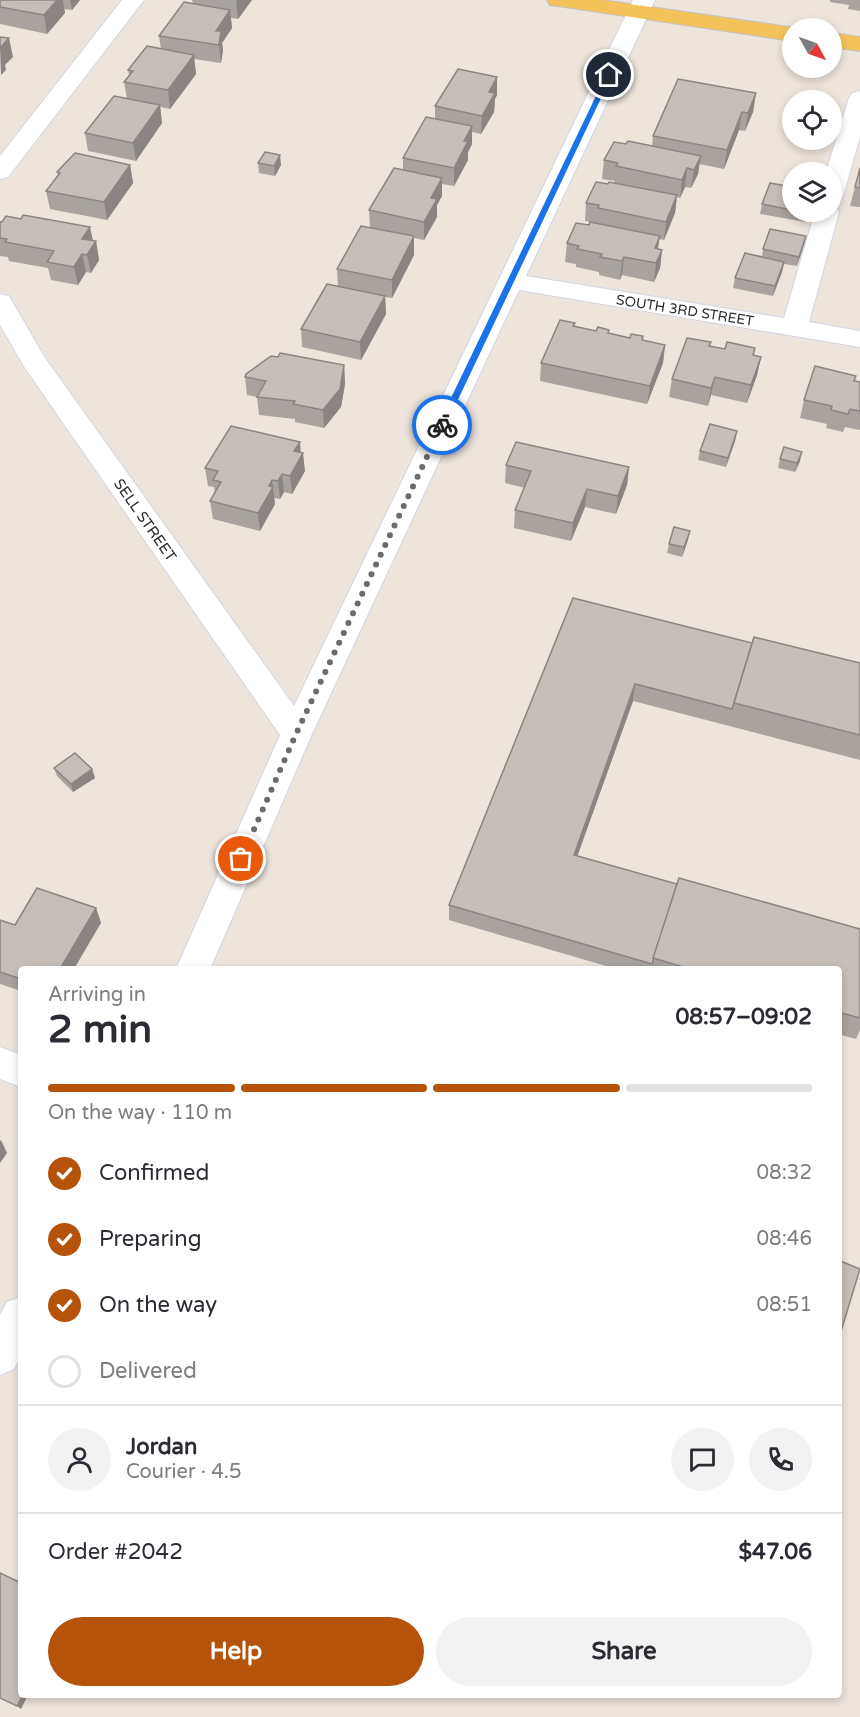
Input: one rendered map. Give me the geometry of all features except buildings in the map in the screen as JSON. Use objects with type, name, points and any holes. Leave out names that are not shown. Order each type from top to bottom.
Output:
[{"type":"main road","points":[[558,0],[641,6],[782,32]]},
{"type":"main road","points":[[842,42],[860,44]]},
{"type":"street","points":[[0,172],[133,0]]},
{"type":"street","points":[[194,966],[296,734],[641,6]]},
{"type":"street","points":[[843,182],[860,98]]},
{"type":"street","points":[[794,328],[824,222]]},
{"type":"street","name":"SOUTH 3RD STREET","points":[[511,281],[860,339]]},
{"type":"street","name":"SELL STREET","points":[[0,302],[34,362],[296,734]]},
{"type":"street","points":[[0,1063],[18,1070]]},
{"type":"street","points":[[0,1356],[18,1322]]},
{"type":"way so far","points":[[241,859],[296,734],[442,425]]},
{"type":"route","points":[[442,425],[609,75]]}]
